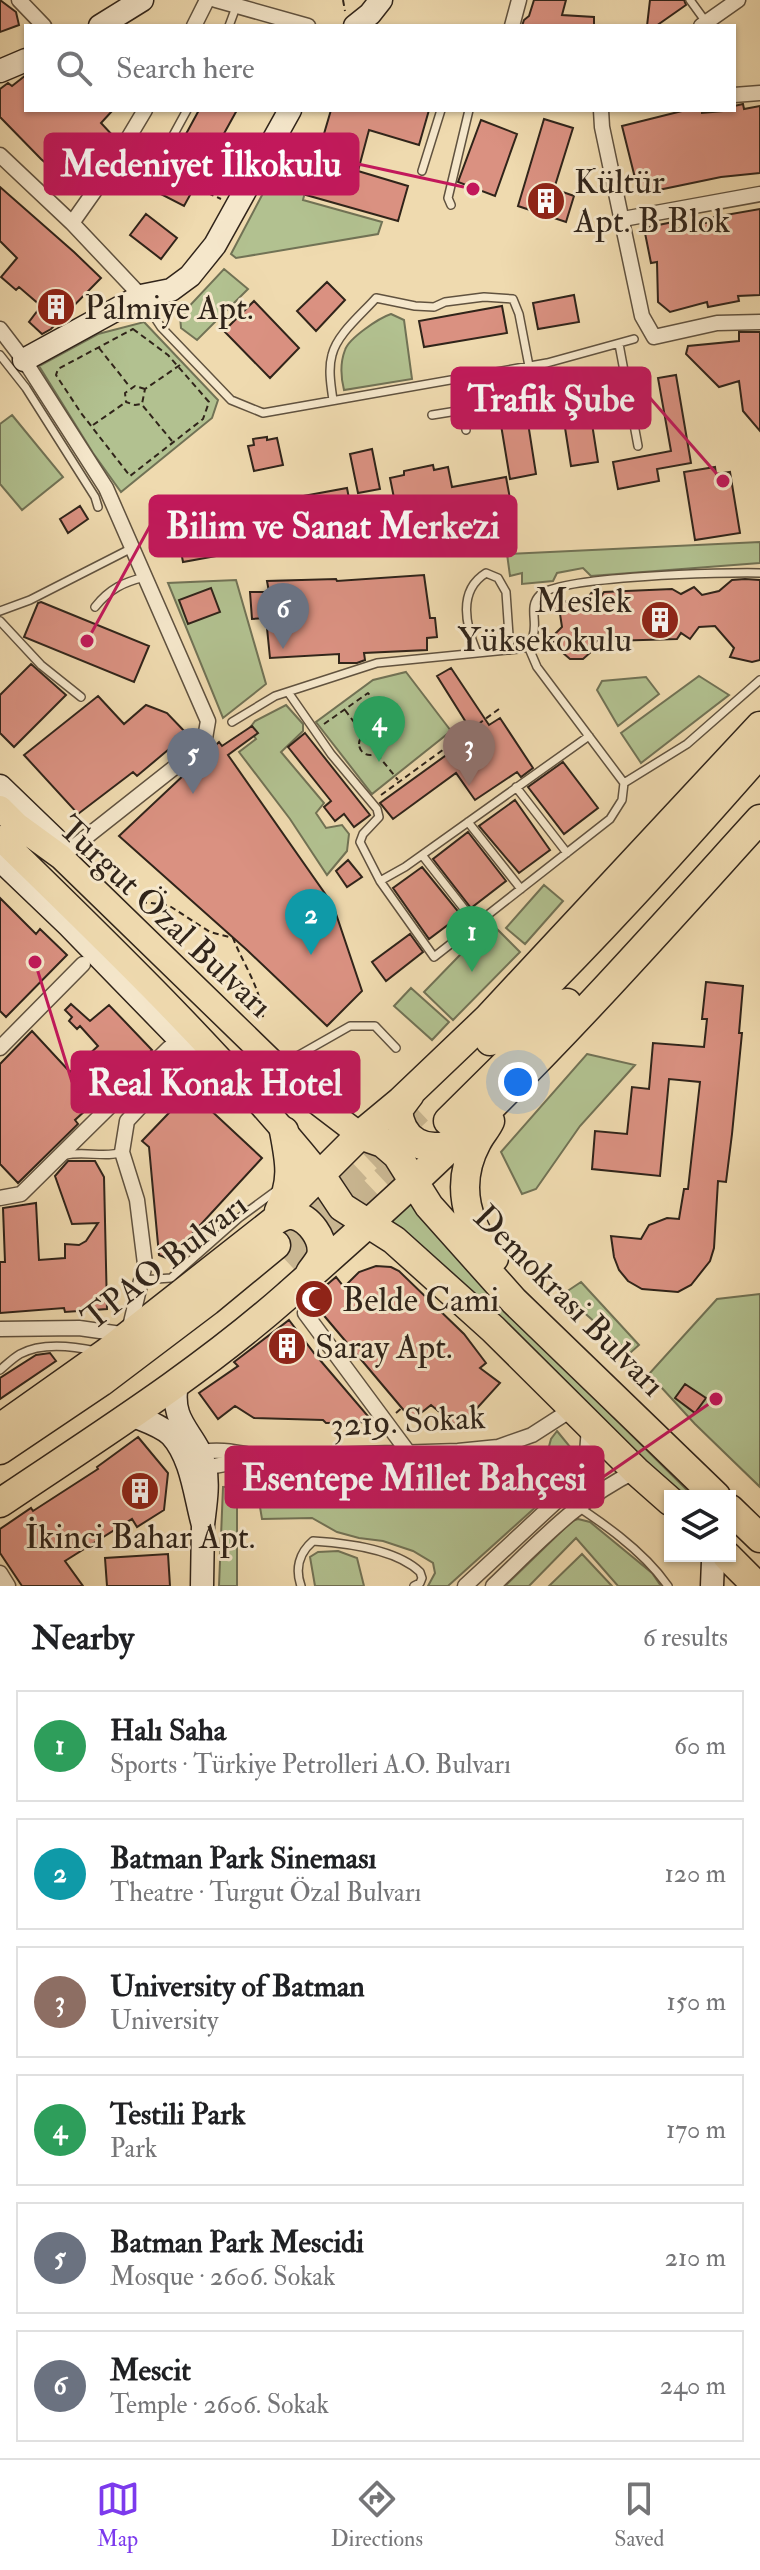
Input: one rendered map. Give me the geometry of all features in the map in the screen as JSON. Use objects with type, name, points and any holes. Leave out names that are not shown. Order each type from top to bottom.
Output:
[{"type":"highway","points":[[421,1094],[613,881],[760,726]]},
{"type":"highway","points":[[760,753],[680,845],[550,983],[421,1094],[398,1110],[404,1132],[422,1146],[434,1149],[452,1132],[683,883],[760,795]]},
{"type":"highway","points":[[369,1225],[413,1183],[452,1132],[495,1104],[590,1006],[760,819]]},
{"type":"highway","name":"TPAO Bulvarı","points":[[0,1487],[179,1364],[287,1253],[320,1174],[383,1116],[421,1094]]},
{"type":"highway","points":[[495,1104],[490,1124],[470,1157],[466,1193],[475,1234],[504,1270],[505,1291]]},
{"type":"highway","points":[[284,1131],[290,1184],[287,1253]]},
{"type":"highway","points":[[360,1135],[390,1149],[404,1165],[413,1183]]},
{"type":"highway","points":[[320,1174],[342,1207],[394,1240],[493,1329],[664,1496]]},
{"type":"highway","name":"Demokrasi Bulvarı","points":[[413,1183],[429,1206],[505,1291],[710,1490]]},
{"type":"highway","name":"TPAO Bulvarı","points":[[0,1428],[117,1344],[287,1253],[369,1225]]},
{"type":"highway","name":"TPAO Bulvarı","points":[[0,1503],[177,1383],[288,1295],[287,1253]]},
{"type":"highway","name":"TPAO Bulvarı","points":[[0,1450],[101,1382],[196,1310],[287,1253]]},
{"type":"highway","points":[[636,1471],[651,1501],[664,1513]]},
{"type":"highway","points":[[736,1515],[760,1538]]},
{"type":"highway","points":[[715,1565],[737,1586]]},
{"type":"highway","points":[[715,1565],[757,1586]]},
{"type":"main road","name":"Turgut Özal Bulvarı","points":[[0,808],[17,825],[61,857],[280,1071],[360,1135]]},
{"type":"main road","name":"Turgut Özal Bulvarı","points":[[0,838],[161,997],[259,1102],[320,1174]]},
{"type":"main road","points":[[319,1105],[356,1115],[383,1116]]},
{"type":"street","points":[[19,0],[42,24]]},
{"type":"street","points":[[88,24],[114,0]]},
{"type":"street","points":[[103,24],[142,0]]},
{"type":"street","points":[[195,24],[207,0]]},
{"type":"street","points":[[216,0],[301,24]]},
{"type":"street","points":[[350,19],[370,14],[381,0]]},
{"type":"street","points":[[513,24],[519,0]]},
{"type":"street","points":[[703,24],[738,0]]},
{"type":"street","points":[[0,71],[24,61]]},
{"type":"street","points":[[736,95],[760,93]]},
{"type":"street","points":[[72,223],[108,172],[144,112]]},
{"type":"street","points":[[24,360],[141,296],[171,290],[190,276],[204,262],[289,112]]},
{"type":"street","points":[[601,112],[642,316],[654,337],[717,323],[760,322]]},
{"type":"street","points":[[0,155],[72,223],[141,296]]},
{"type":"street","points":[[623,219],[760,194]]},
{"type":"street","points":[[0,329],[24,360],[106,488],[204,710],[209,744],[61,857],[55,839],[0,786]]},
{"type":"street","points":[[0,860],[213,1074],[235,1092],[259,1102]]},
{"type":"street","points":[[0,1048],[83,964]]},
{"type":"street","points":[[0,1198],[21,1194],[169,1048]]},
{"type":"street","points":[[0,1329],[79,1328],[117,1344],[145,1264],[137,1200],[122,1152],[127,1121],[156,1090]]},
{"type":"street","points":[[305,1313],[408,1452]]},
{"type":"street","points":[[177,1383],[174,1399],[194,1462],[203,1525],[202,1586]]},
{"type":"street","points":[[131,1415],[157,1425],[194,1462]]},
{"type":"street","points":[[465,1586],[562,1496],[575,1480],[587,1454],[582,1415]]},
{"type":"street","name":"3219. Sokak","points":[[194,1462],[498,1447],[582,1415]]},
{"type":"street","points":[[493,1586],[555,1526],[616,1481],[636,1471]]},
{"type":"street","points":[[0,1573],[8,1586]]},
{"type":"lane","points":[[690,0],[703,24]]},
{"type":"lane","points":[[230,24],[237,5]]},
{"type":"lane","points":[[169,143],[186,112]]},
{"type":"lane","points":[[422,171],[440,112]]},
{"type":"lane","points":[[451,205],[448,198],[469,112]]},
{"type":"lane","points":[[141,296],[161,327],[231,400],[263,413],[529,366],[634,339]]},
{"type":"lane","points":[[333,400],[330,377],[332,353],[376,298],[434,307],[445,302],[484,297],[513,299],[529,366]]},
{"type":"lane","points":[[619,344],[638,446]]},
{"type":"lane","points":[[0,355],[26,388],[95,497],[98,507]]},
{"type":"lane","points":[[457,378],[466,430]]},
{"type":"lane","points":[[432,415],[463,410]]},
{"type":"lane","points":[[0,611],[30,600],[132,548]]},
{"type":"lane","points":[[288,692],[377,809],[379,817],[363,834],[360,842],[380,881],[434,957],[610,819],[622,800],[624,783],[537,667],[528,646],[534,634],[533,610],[538,596],[549,589],[587,582],[724,571],[760,573]]},
{"type":"lane","points":[[477,653],[466,614],[467,594],[475,579],[486,573],[498,578],[506,592],[510,650]]},
{"type":"lane","points":[[95,607],[104,595],[125,582],[145,577]]},
{"type":"lane","points":[[0,621],[41,665],[81,697]]},
{"type":"lane","points":[[232,722],[275,696],[377,663],[528,646]]},
{"type":"lane","points":[[624,783],[687,744],[760,680]]},
{"type":"lane","points":[[380,881],[422,855],[589,736]]},
{"type":"lane","points":[[516,787],[567,853]]},
{"type":"lane","points":[[468,822],[521,889]]},
{"type":"lane","points":[[422,855],[476,924]]},
{"type":"lane","points":[[280,1071],[299,1055],[350,1026],[375,1026],[396,1048]]},
{"type":"lane","points":[[58,1157],[81,1152],[116,1155],[122,1152]]},
{"type":"lane","points":[[139,1280],[171,1278],[239,1218],[281,1187],[290,1184]]},
{"type":"lane","points":[[0,1370],[19,1354],[40,1347],[117,1344]]},
{"type":"lane","points":[[562,1496],[637,1552],[656,1569],[668,1586]]},
{"type":"lane","points":[[301,1586],[298,1577],[301,1555],[313,1541],[347,1543],[397,1558],[420,1572],[420,1583],[414,1586]]},
{"type":"path","points":[[343,0],[350,19]]},
{"type":"path","points":[[133,329],[179,367],[209,402],[203,419],[130,476],[56,375],[58,369],[133,329]]},
{"type":"path","points":[[98,347],[131,388]]},
{"type":"path","points":[[142,404],[145,389],[190,357]]},
{"type":"path","points":[[126,402],[124,395],[131,388],[145,389]]},
{"type":"path","points":[[92,426],[126,402],[142,404],[172,442]]},
{"type":"path","points":[[315,731],[368,693],[385,715],[393,713]]},
{"type":"path","points":[[345,709],[363,735]]},
{"type":"path","points":[[371,803],[499,709]]},
{"type":"path","points":[[372,733],[378,736],[381,743],[376,753],[369,755],[360,750],[358,743],[363,735],[372,733]]},
{"type":"path","points":[[376,753],[399,781]]},
{"type":"path","points":[[141,902],[168,905],[210,932],[233,938],[241,959],[257,985],[263,1018]]},
{"type":"path","points":[[156,1090],[183,1063]]},
{"type":"green space","points":[[311,136],[318,138],[303,200],[382,222],[378,234],[236,258],[231,254],[270,180],[285,184]]},
{"type":"green space","points":[[224,269],[248,289],[197,340],[181,328],[180,316]]},
{"type":"green space","points":[[391,314],[404,320],[412,379],[344,390],[342,365],[348,345],[365,329]]},
{"type":"green space","points":[[144,322],[218,400],[212,418],[121,492],[39,366],[98,334]]},
{"type":"green space","points":[[12,415],[63,477],[22,510],[0,484],[0,424]]},
{"type":"green space","points":[[760,542],[760,563],[591,576],[583,568],[557,573],[553,581],[522,584],[522,573],[510,576],[507,554]]},
{"type":"green space","points":[[236,580],[266,684],[223,718],[168,583]]},
{"type":"green space","points":[[406,672],[451,731],[372,794],[316,722],[373,680]]},
{"type":"green space","points":[[699,676],[729,695],[641,763],[621,733]]},
{"type":"green space","points":[[646,677],[659,694],[618,726],[597,690],[602,681]]},
{"type":"green space","points":[[286,705],[303,724],[303,731],[281,752],[324,803],[316,813],[326,828],[342,825],[349,834],[347,851],[327,875],[290,819],[239,752],[256,739],[249,729],[255,721]]},
{"type":"green space","points":[[544,885],[563,901],[525,944],[506,928]]},
{"type":"green space","points":[[491,923],[520,952],[453,1020],[424,992]]},
{"type":"green space","points":[[411,988],[449,1022],[432,1040],[394,1006]]},
{"type":"green space","points":[[587,1054],[635,1065],[580,1126],[536,1189],[522,1194],[501,1152]]},
{"type":"green space","points":[[409,1201],[528,1332],[687,1490],[674,1490],[394,1228],[391,1219]]},
{"type":"green space","points":[[581,1282],[639,1345],[630,1353],[563,1294]]},
{"type":"green space","points":[[760,1294],[760,1487],[649,1374],[717,1299]]},
{"type":"green space","points":[[557,1431],[580,1459],[569,1477],[448,1586],[428,1586],[435,1573],[433,1563],[413,1551],[383,1541],[337,1532],[312,1518],[262,1519],[259,1501],[237,1503],[237,1586],[219,1586],[223,1487],[509,1474],[548,1450]]},
{"type":"green space","points":[[572,1521],[590,1522],[652,1573],[661,1586],[618,1586],[576,1538],[529,1586],[505,1586]]},
{"type":"green space","points":[[338,1551],[357,1558],[364,1586],[315,1586],[310,1557],[318,1552]]},
{"type":"green space","points":[[582,1554],[612,1586],[549,1586]]},
{"type":"building","points":[[0,0],[16,12],[19,25],[0,32]]},
{"type":"building","points":[[534,0],[566,0],[562,15],[594,17],[594,24],[523,24]]},
{"type":"building","points":[[650,0],[684,0],[686,5],[659,24],[647,24]]},
{"type":"building","points":[[24,77],[24,112],[111,112],[101,123],[115,138],[92,164],[96,167],[77,190],[0,117],[0,89],[8,83],[12,86]]},
{"type":"building","points":[[743,104],[744,109],[760,106],[760,173],[721,177],[639,194],[622,126],[678,112],[736,112],[736,106]]},
{"type":"building","points":[[198,112],[236,112],[184,206],[155,191]]},
{"type":"building","points":[[330,112],[428,112],[419,145],[369,130],[358,171],[408,186],[398,221],[306,195]]},
{"type":"building","points":[[544,119],[573,128],[554,189],[574,196],[566,222],[518,206]]},
{"type":"building","points":[[481,120],[517,134],[495,196],[458,182]]},
{"type":"building","points":[[0,187],[101,278],[51,329],[42,334],[29,322],[41,306],[19,287],[16,290],[1,277],[17,258],[0,241]]},
{"type":"building","points":[[760,209],[760,295],[738,296],[739,301],[708,307],[707,302],[670,312],[658,302],[657,262],[651,263],[644,228],[673,222],[675,229],[715,221],[714,217]]},
{"type":"building","points":[[146,214],[177,238],[161,259],[130,235]]},
{"type":"building","points":[[327,282],[345,300],[316,331],[297,311]]},
{"type":"building","points":[[574,295],[579,322],[538,329],[533,303]]},
{"type":"building","points":[[254,301],[299,348],[270,378],[224,331]]},
{"type":"building","points":[[502,306],[507,333],[424,347],[419,321]]},
{"type":"building","points":[[739,332],[760,332],[760,431],[743,411],[739,381],[719,387],[686,354],[688,346],[739,341]]},
{"type":"building","points":[[676,375],[691,463],[657,469],[659,481],[618,489],[613,462],[671,451],[658,378]]},
{"type":"building","points":[[585,379],[598,462],[571,466],[558,383]]},
{"type":"building","points":[[523,391],[536,474],[510,479],[496,395]]},
{"type":"building","points":[[267,437],[267,440],[277,438],[283,465],[254,471],[248,446],[254,445],[253,439]]},
{"type":"building","points":[[372,449],[380,489],[358,493],[350,454]]},
{"type":"building","points":[[433,465],[434,470],[448,467],[452,487],[506,477],[511,504],[469,511],[467,499],[411,515],[410,510],[397,513],[390,478],[404,475],[404,471]]},
{"type":"building","points":[[715,467],[716,474],[730,472],[740,533],[695,540],[684,472]]},
{"type":"building","points":[[347,488],[352,514],[262,531],[265,547],[183,562],[178,536],[268,519],[265,503]]},
{"type":"building","points":[[80,506],[88,519],[68,533],[60,519]]},
{"type":"building","points":[[424,575],[430,618],[435,618],[437,637],[427,638],[427,650],[364,653],[365,660],[357,663],[339,663],[339,654],[270,658],[266,618],[252,619],[250,592],[269,592],[267,581],[337,581]]},
{"type":"building","name":"Meslek Yüksekokulu","points":[[732,580],[760,580],[760,660],[752,662],[730,657],[734,648],[715,626],[699,627],[690,639],[681,633],[677,639],[609,641],[603,636],[590,647],[591,652],[583,659],[570,659],[550,639],[562,627],[560,614],[547,601],[556,595],[568,603],[584,603],[592,592],[600,598],[604,592],[672,589],[681,594],[694,587],[702,595],[719,591]]},
{"type":"building","points":[[211,588],[220,612],[188,624],[179,600]]},
{"type":"building","points":[[41,602],[149,646],[134,682],[24,637]]},
{"type":"building","points":[[31,664],[66,695],[14,747],[0,733],[0,695]]},
{"type":"building","points":[[451,668],[489,725],[500,718],[533,768],[521,777],[517,772],[475,800],[456,773],[393,819],[380,803],[474,735],[437,676]]},
{"type":"building","points":[[98,696],[124,724],[146,705],[167,713],[187,734],[137,776],[133,772],[78,814],[24,755]]},
{"type":"building","points":[[252,726],[258,733],[228,755],[333,905],[362,991],[327,1026],[119,836],[219,742],[222,746]]},
{"type":"building","points":[[305,733],[370,815],[354,827],[344,814],[335,821],[324,807],[331,801],[288,747]]},
{"type":"building","points":[[563,762],[598,808],[564,834],[528,787]]},
{"type":"building","points":[[515,800],[550,850],[519,873],[479,826]]},
{"type":"building","points":[[468,832],[506,881],[471,908],[433,859]]},
{"type":"building","points":[[348,860],[362,877],[347,887],[336,871]]},
{"type":"building","points":[[422,867],[461,915],[429,939],[393,888]]},
{"type":"building","points":[[0,898],[36,934],[40,929],[67,955],[6,1017],[0,1011]]},
{"type":"building","points":[[410,934],[423,952],[386,981],[372,962]]},
{"type":"building","points":[[706,982],[743,986],[739,1033],[742,1033],[732,1134],[726,1182],[718,1181],[714,1248],[710,1261],[691,1285],[678,1292],[642,1289],[628,1281],[619,1270],[611,1236],[641,1239],[649,1225],[667,1218],[679,1219],[684,1189],[688,1189],[700,1082],[669,1079],[660,1176],[592,1169],[595,1131],[627,1134],[632,1087],[649,1089],[653,1043],[704,1047],[707,1019],[702,1019]]},
{"type":"building","points":[[71,1004],[90,1021],[109,1005],[152,1050],[75,1120],[78,1124],[18,1183],[0,1164],[0,1064],[32,1031],[70,1072],[98,1046],[80,1026],[77,1029],[69,1021],[72,1017],[65,1010]]},
{"type":"building","points":[[190,1091],[262,1158],[169,1259],[159,1255],[149,1147],[142,1141]]},
{"type":"building","points":[[68,1161],[95,1161],[104,1177],[107,1309],[65,1312],[64,1308],[0,1313],[0,1262],[5,1262],[3,1208],[36,1203],[39,1260],[65,1258],[65,1244],[79,1245],[86,1241],[98,1223],[72,1224],[55,1176]]},
{"type":"building","points":[[376,1266],[399,1271],[464,1334],[486,1363],[480,1368],[500,1383],[459,1428],[431,1405],[412,1420],[310,1299],[336,1277],[344,1287],[359,1272]]},
{"type":"building","points":[[289,1320],[373,1422],[326,1423],[323,1420],[254,1418],[235,1406],[218,1419],[199,1393],[238,1366],[234,1362]]},
{"type":"building","points":[[50,1353],[56,1361],[0,1399],[0,1378],[36,1355]]},
{"type":"building","points":[[685,1384],[706,1398],[695,1413],[675,1398]]},
{"type":"building","points":[[138,1437],[168,1473],[164,1510],[137,1527],[132,1519],[65,1561],[83,1586],[22,1586],[0,1553],[0,1529],[98,1469]]},
{"type":"building","points":[[168,1554],[170,1586],[107,1586],[105,1558]]},
{"type":"tunnel","points":[[276,1245],[427,1102]]},
{"type":"tunnel","points":[[292,1267],[420,1147]]},
{"type":"place","name":"Medeniyet İlkokulu","points":[[473,189]]},
{"type":"place","name":"Kültür Apt. B Blok","points":[[546,201]]},
{"type":"place","name":"Palmiye Apt.","points":[[56,307]]},
{"type":"place","name":"Trafik Şube","points":[[723,481]]},
{"type":"place","name":"Meslek Yüksekokulu","points":[[660,620]]},
{"type":"place","name":"Bilim ve Sanat Merkezi","points":[[87,641]]},
{"type":"place","name":"Mescit","points":[[283,649]]},
{"type":"place","name":"Testili Park","points":[[379,762]]},
{"type":"place","name":"University of Batman","points":[[469,786]]},
{"type":"place","name":"Batman Park Mescidi","points":[[193,794]]},
{"type":"place","name":"Batman Park Sineması","points":[[311,955]]},
{"type":"place","name":"Real Konak Hotel","points":[[35,962]]},
{"type":"place","name":"Halı Saha","points":[[472,972]]},
{"type":"place","name":"Belde Cami","points":[[314,1299]]},
{"type":"place","name":"Saray Apt.","points":[[287,1346]]},
{"type":"place","name":"Esentepe Millet Bahçesi","points":[[716,1399]]},
{"type":"place","name":"İkinci Bahar Apt.","points":[[140,1491]]}]
